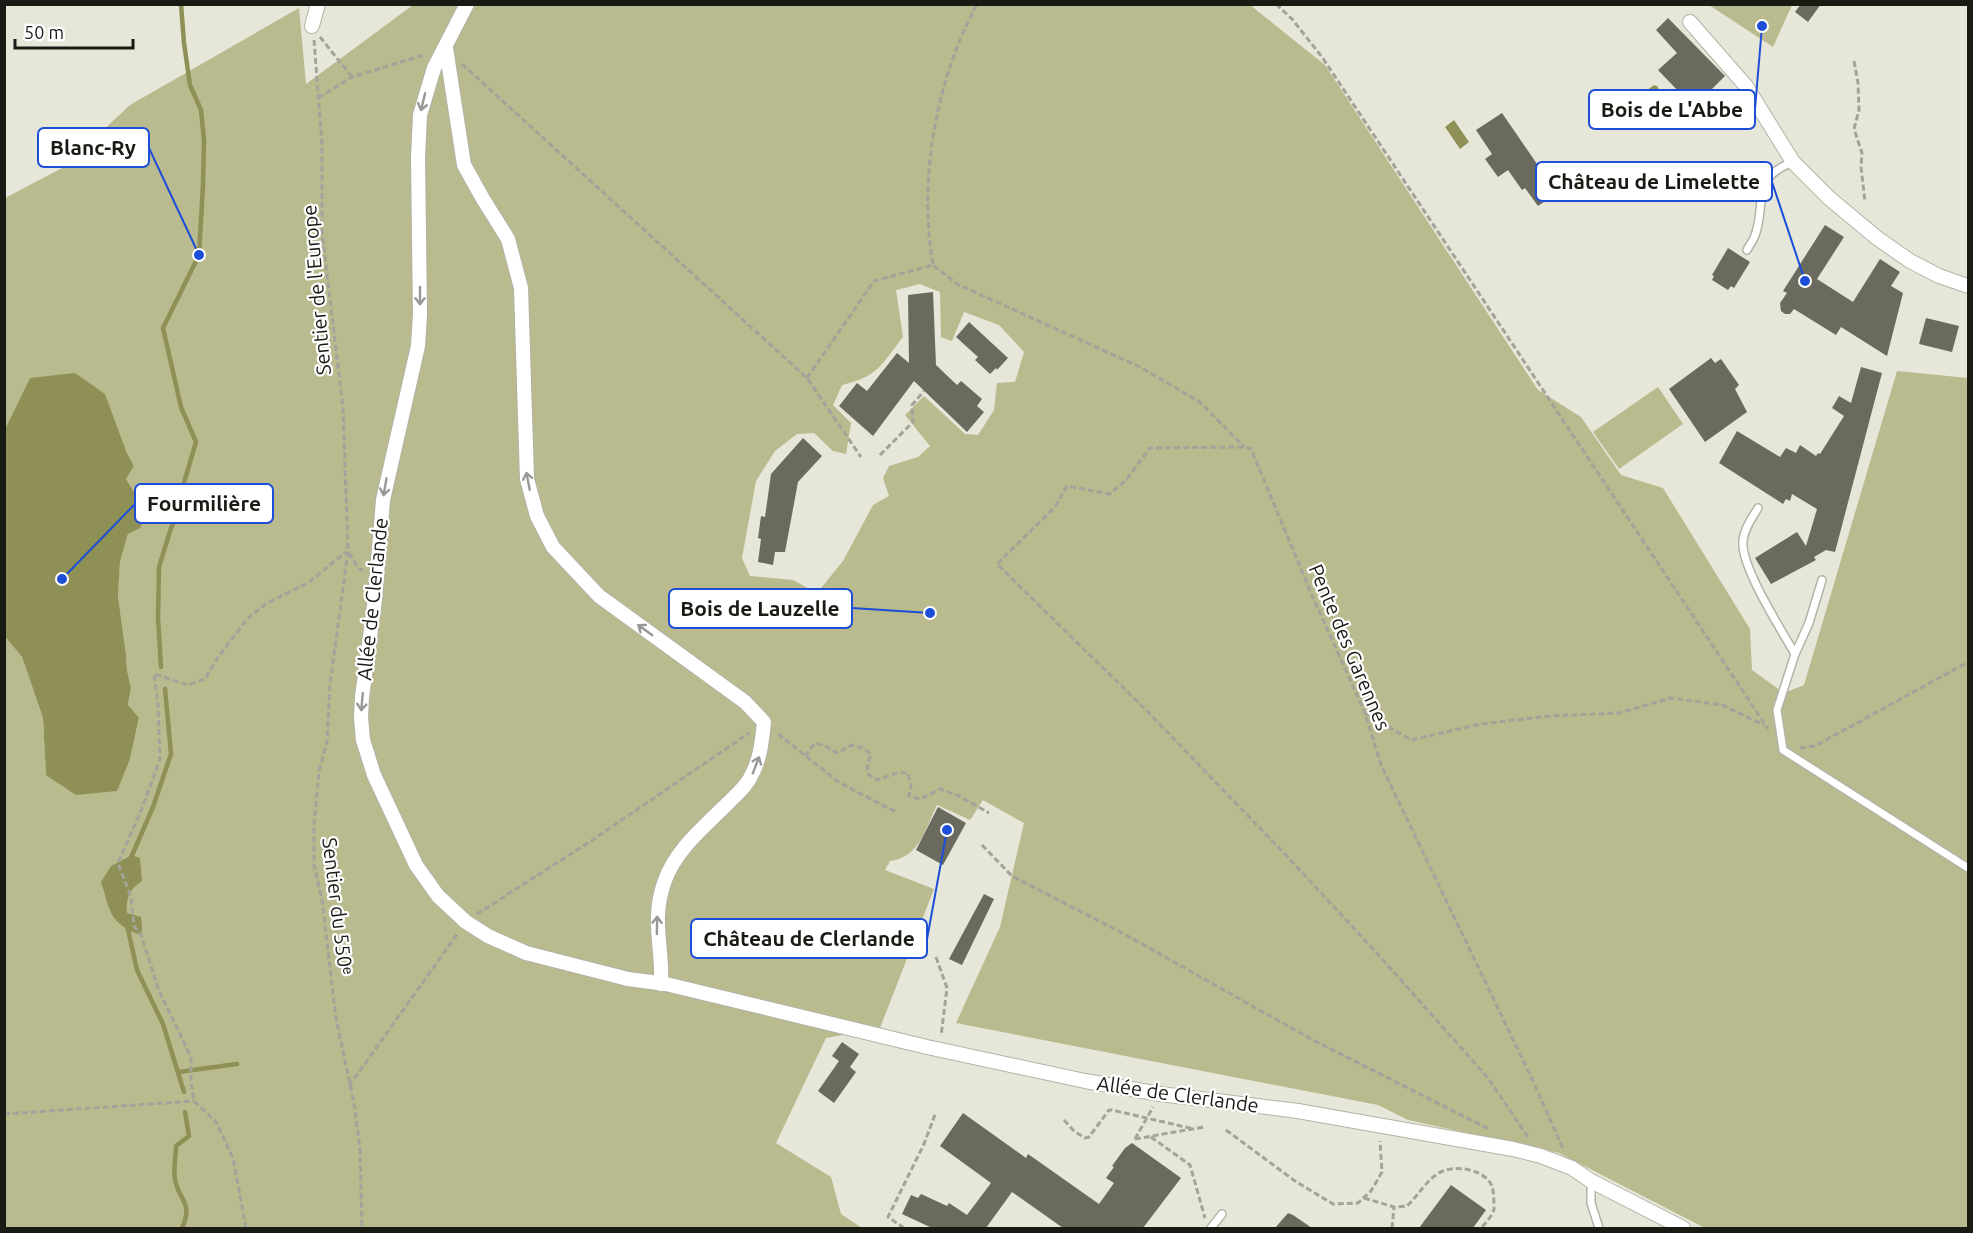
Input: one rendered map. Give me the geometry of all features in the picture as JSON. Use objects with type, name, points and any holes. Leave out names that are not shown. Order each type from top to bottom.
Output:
[{"type":"street","points":[[312,26],[318,4]]},
{"type":"street","name":"Allée de Clerlande","points":[[467,4],[434,68],[420,115],[418,346],[384,492],[361,711],[366,754],[386,802],[421,874],[438,896],[466,921],[488,936],[526,953],[628,979],[661,984],[1085,1081],[1160,1094],[1264,1106],[1370,1122],[1480,1142],[1541,1156],[1572,1168],[1591,1181],[1683,1228]]},
{"type":"street","points":[[1690,22],[1746,86],[1793,162],[1829,198],[1877,238],[1923,269],[1968,285]]},
{"type":"street","points":[[446,48],[464,165],[508,239],[521,288],[527,479],[537,516],[553,547],[599,596],[745,702],[764,722],[759,756],[745,786],[686,846],[664,881],[657,923],[661,984]]},
{"type":"lane","points":[[1747,250],[1755,237],[1762,187],[1780,167],[1793,162]]},
{"type":"lane","points":[[1758,508],[1746,528],[1743,543],[1744,558],[1795,654]]},
{"type":"lane","points":[[1822,580],[1777,710],[1784,750],[1968,868]]},
{"type":"lane","points":[[1591,1181],[1591,1203],[1599,1228]]},
{"type":"lane","points":[[1211,1228],[1222,1214]]},
{"type":"path","points":[[977,4],[943,85],[933,141],[927,213],[933,265],[957,284],[1150,372],[1200,402],[1244,447]]},
{"type":"path","points":[[1276,4],[1292,19],[1322,57],[1784,750],[1815,746],[1968,662]]},
{"type":"path","points":[[312,26],[352,77]]},
{"type":"path","name":"Sentier de l'Europe","points":[[312,26],[317,60],[322,144],[322,232],[343,408],[348,551]]},
{"type":"path","points":[[318,98],[352,77],[446,48],[807,378],[861,457]]},
{"type":"path","points":[[1854,61],[1859,110],[1854,129],[1862,153],[1861,167],[1865,202]]},
{"type":"path","points":[[807,378],[874,281],[933,265]]},
{"type":"path","points":[[880,455],[913,422],[912,405],[924,390]]},
{"type":"path","points":[[1244,447],[1150,448],[1126,480],[1110,494],[1067,486],[1055,507],[998,564],[1144,708],[1375,951],[1488,1078],[1541,1156]]},
{"type":"path","name":"Pente des Garennes","points":[[1244,447],[1251,449],[1311,593],[1365,713],[1381,765],[1533,1081],[1572,1168]]},
{"type":"path","points":[[246,1228],[233,1158],[216,1122],[194,1101],[191,1056],[159,991],[141,934],[134,926],[131,897],[117,863],[140,813],[160,759],[154,674],[188,685],[206,679],[219,656],[248,619],[267,603],[309,582],[348,551],[359,569],[377,574]]},
{"type":"path","name":"Sentier du 550ᵉ","points":[[348,551],[330,684],[327,741],[319,771],[314,825],[314,865],[322,900],[336,1018],[360,1149],[362,1228]]},
{"type":"path","points":[[1365,713],[1411,740],[1481,723],[1550,716],[1618,713],[1671,698],[1722,705],[1766,726]]},
{"type":"path","points":[[350,1086],[466,921],[588,843],[764,722]]},
{"type":"path","points":[[781,736],[840,783],[896,812]]},
{"type":"path","points":[[805,756],[815,743],[837,753],[852,745],[863,748],[871,754],[867,767],[869,776],[877,780],[897,773],[908,773],[911,786],[909,796],[920,799],[940,789],[959,796],[989,813]]},
{"type":"path","points":[[982,845],[1012,876],[1126,935],[1311,1039],[1489,1130]]},
{"type":"path","points":[[936,957],[948,988],[939,1049]]},
{"type":"path","points":[[1160,1094],[1135,1139],[1204,1126]]},
{"type":"path","points":[[4,1114],[194,1101]]},
{"type":"path","points":[[1064,1120],[1074,1131],[1085,1138],[1089,1137],[1109,1110],[1194,1129]]},
{"type":"path","points":[[904,1228],[888,1217],[924,1144],[936,1112]]},
{"type":"path","points":[[1226,1130],[1295,1181],[1333,1204],[1358,1203],[1382,1172],[1380,1142],[1370,1122]]},
{"type":"path","points":[[1151,1137],[1190,1165],[1205,1219]]},
{"type":"path","points":[[1364,1198],[1394,1207],[1407,1206],[1429,1181],[1441,1172],[1452,1168],[1476,1171],[1491,1184],[1493,1190],[1494,1210],[1481,1228]]},
{"type":"path","points":[[1392,1228],[1394,1207]]},
{"type":"shaded area","points":[[413,5],[1250,5],[1325,65],[1538,390],[1581,417],[1621,475],[1663,488],[1750,629],[1752,670],[1784,693],[1804,685],[1897,371],[1968,378],[1968,1228],[1705,1228],[1559,1153],[1408,1120],[1378,1105],[956,1023],[1000,927],[1024,823],[983,800],[970,820],[937,805],[915,848],[908,854],[890,861],[885,870],[934,889],[880,1028],[826,1038],[776,1143],[831,1177],[841,1214],[862,1228],[5,1228],[5,635],[22,657],[43,718],[46,775],[130,759],[139,719],[128,706],[131,688],[118,596],[120,562],[136,495],[126,479],[134,466],[126,451],[30,378],[5,429],[5,198],[64,167],[130,105],[299,8],[306,84]],"holes":[[[920,284],[940,292],[941,337],[952,341],[964,312],[999,325],[1024,352],[1015,382],[997,383],[994,410],[978,435],[965,434],[924,396],[905,415],[930,446],[918,457],[889,466],[883,478],[889,496],[873,505],[843,561],[817,593],[793,580],[750,576],[742,558],[756,481],[775,451],[797,434],[814,433],[833,451],[846,454],[851,423],[833,405],[842,385],[871,374],[883,363],[903,337],[896,290]],[[118,863],[133,887],[126,898],[127,913],[111,866]]]},
{"type":"shaded area","points":[[1709,5],[1792,5],[1773,47]]},
{"type":"shaded area","points":[[1654,85],[1662,95],[1642,108],[1637,98]]},
{"type":"shaded area","points":[[1454,120],[1469,142],[1460,149],[1445,127]]},
{"type":"shaded area","points":[[75,373],[105,394],[126,451],[134,466],[126,479],[136,495],[151,502],[140,528],[128,534],[120,562],[118,596],[131,688],[128,705],[139,718],[130,759],[117,791],[76,795],[46,775],[43,718],[22,657],[4,635],[5,429],[30,378]]},
{"type":"shaded area","points":[[1658,387],[1683,424],[1619,469],[1593,432]]},
{"type":"shaded area","points":[[132,855],[140,858],[142,881],[129,894],[127,913],[141,917],[141,935],[130,931],[112,915],[101,882],[111,866]]},
{"type":"building","points":[[1801,4],[1821,4],[1808,22],[1795,12]]},
{"type":"building","points":[[1668,18],[1725,76],[1706,95],[1709,97],[1691,112],[1676,98],[1681,94],[1658,70],[1677,53],[1656,30]]},
{"type":"building","points":[[1502,113],[1557,193],[1538,206],[1525,188],[1522,190],[1508,170],[1498,177],[1485,159],[1492,154],[1476,130]]},
{"type":"building","points":[[1825,225],[1844,237],[1817,279],[1853,302],[1880,259],[1900,272],[1891,286],[1903,293],[1887,356],[1841,327],[1836,335],[1794,309],[1790,314],[1781,311],[1780,303],[1787,293],[1783,291]]},
{"type":"building","points":[[1728,248],[1750,262],[1734,288],[1731,286],[1728,290],[1712,280],[1714,276],[1712,275]]},
{"type":"building","points":[[933,292],[936,365],[957,385],[961,381],[982,399],[977,406],[984,412],[967,432],[914,381],[873,436],[839,406],[857,383],[867,391],[897,353],[909,363],[908,295]]},
{"type":"building","points":[[1926,318],[1959,326],[1952,352],[1919,344]]},
{"type":"building","points":[[969,322],[1008,358],[990,374],[975,360],[978,357],[956,337]]},
{"type":"building","points":[[1711,358],[1715,363],[1721,359],[1739,385],[1735,389],[1747,412],[1705,442],[1669,389]]},
{"type":"building","points":[[1861,367],[1882,373],[1835,552],[1826,550],[1814,557],[1816,560],[1771,584],[1755,558],[1797,532],[1806,546],[1817,509],[1792,494],[1790,501],[1786,499],[1783,504],[1719,463],[1737,431],[1780,457],[1786,448],[1796,453],[1800,445],[1816,456],[1820,454],[1844,416],[1832,408],[1839,396],[1851,403]]},
{"type":"building","points":[[803,438],[822,456],[798,482],[785,552],[775,552],[773,565],[758,562],[761,516],[765,517],[771,474]]},
{"type":"building","points":[[938,807],[966,823],[943,865],[916,850]]},
{"type":"building","points":[[984,894],[994,899],[962,965],[949,959]]},
{"type":"building","points":[[842,1042],[859,1054],[850,1067],[856,1072],[834,1103],[818,1091],[839,1061],[832,1056]]},
{"type":"building","points":[[963,1113],[1026,1158],[1028,1154],[1099,1204],[1114,1183],[1106,1178],[1114,1167],[1112,1166],[1125,1148],[1132,1143],[1181,1178],[1143,1228],[1063,1228],[1012,1192],[986,1228],[932,1228],[902,1214],[911,1195],[918,1198],[921,1194],[947,1206],[949,1203],[967,1215],[991,1183],[940,1146]]},
{"type":"building","points":[[1451,1185],[1486,1210],[1473,1228],[1419,1228]]},
{"type":"building","points":[[1288,1213],[1293,1215],[1312,1228],[1275,1228]]},
{"type":"waterway","points":[[161,667],[158,618],[159,567],[171,528],[183,503],[181,493],[196,442],[181,407],[163,328],[199,255],[203,185],[204,140],[201,110],[190,85],[181,4]]},
{"type":"waterway","points":[[151,502],[183,503]]},
{"type":"waterway","points":[[130,860],[153,807],[171,754],[165,689]]},
{"type":"waterway","points":[[127,925],[137,970],[163,1024],[184,1092]]},
{"type":"waterway","points":[[178,1072],[237,1064]]},
{"type":"waterway","points":[[182,1228],[186,1207],[177,1186],[174,1171],[176,1146],[189,1136],[185,1112]]},
{"type":"place","name":"Bois de L'Abbe","points":[[1762,26]]},
{"type":"place","name":"Blanc-Ry","points":[[199,255]]},
{"type":"place","name":"Château de Limelette","points":[[1805,281]]},
{"type":"place","name":"Fourmilière","points":[[62,579]]},
{"type":"place","name":"Bois de Lauzelle","points":[[930,613]]},
{"type":"place","name":"Château de Clerlande","points":[[947,830]]}]
